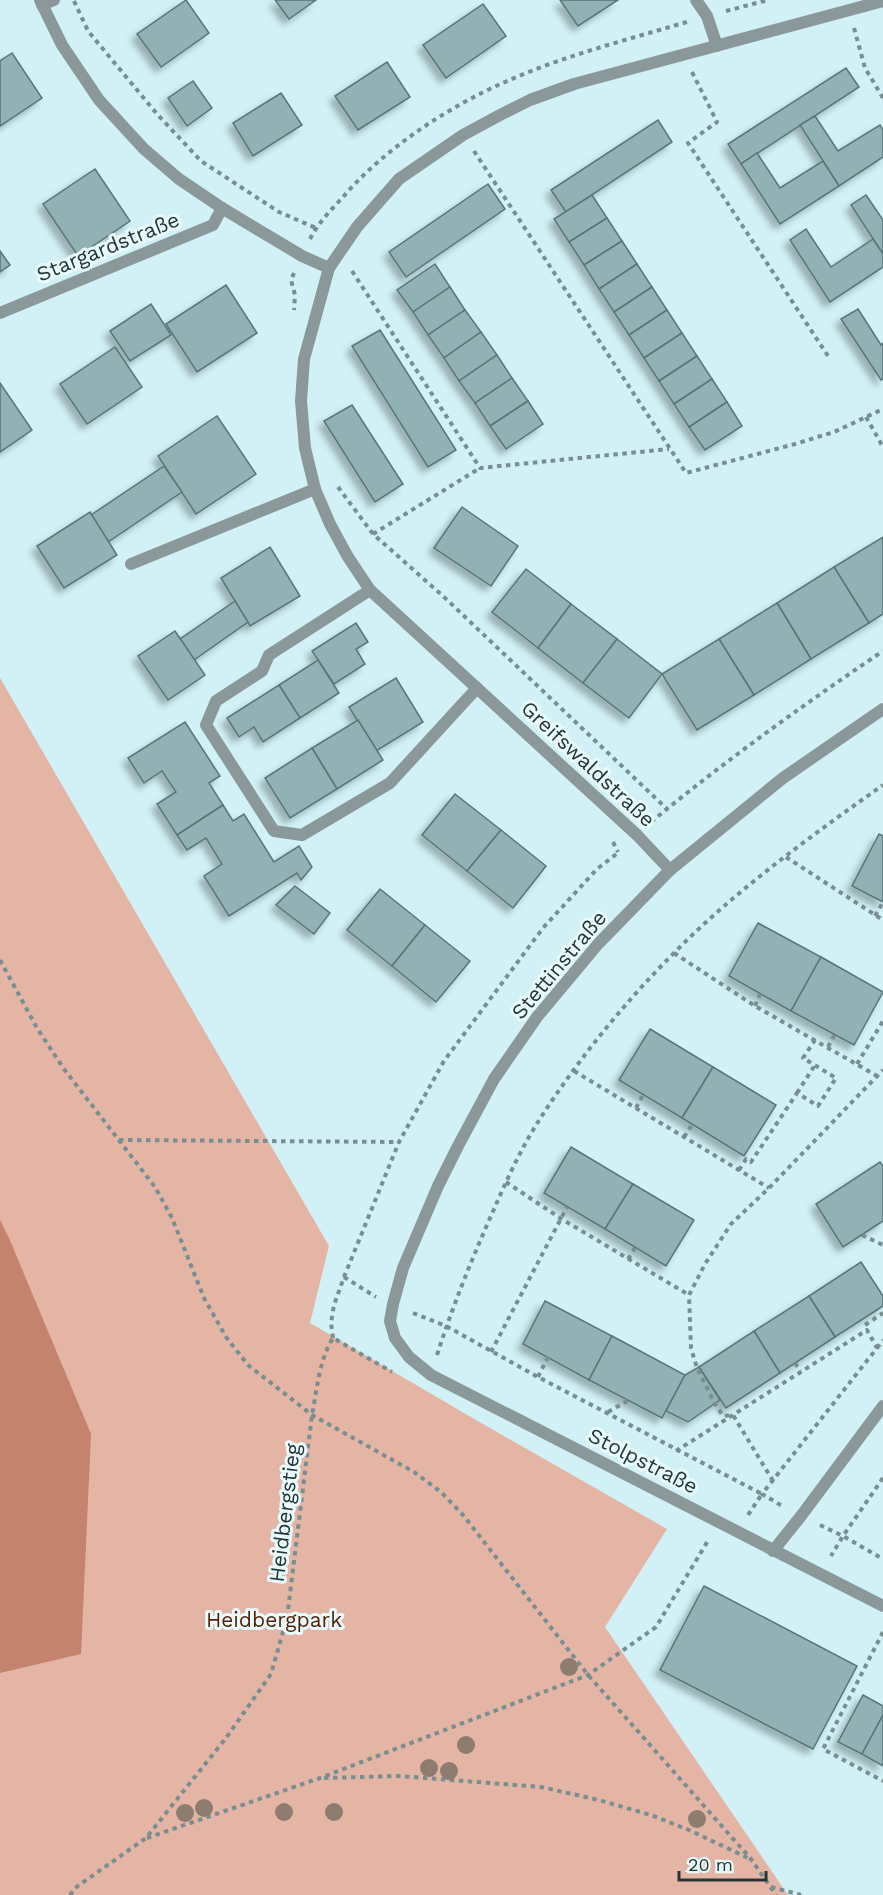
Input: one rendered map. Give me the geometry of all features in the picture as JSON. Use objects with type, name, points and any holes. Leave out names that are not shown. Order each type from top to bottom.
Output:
[{"type":"street","points":[[696,0],[707,16],[717,46]]},
{"type":"street","name":"Greifswaldstraße","points":[[670,870],[637,835],[370,590],[330,524],[315,489],[305,448],[301,401],[304,359],[329,267],[357,227],[399,179],[463,135],[530,100],[574,84],[883,1]]},
{"type":"street","name":"Stargardstraße","points":[[45,2],[62,45],[99,100],[144,149],[179,180],[222,208],[302,256],[329,267]]},
{"type":"street","name":"Stargardstraße","points":[[0,313],[213,225],[222,208]]},
{"type":"street","points":[[131,564],[315,489]]},
{"type":"street","points":[[370,590],[269,655],[262,671],[216,701],[206,725],[274,831],[302,835],[390,783],[477,688]]},
{"type":"street","name":"Stettinstraße","points":[[394,1338],[390,1321],[403,1268],[458,1146],[494,1079],[537,1017],[598,944],[670,870],[783,778],[883,709]]},
{"type":"street","name":"Stolpstraße","points":[[394,1338],[409,1357],[431,1375],[883,1606]]},
{"type":"street","points":[[773,1551],[883,1406]]},
{"type":"path","points":[[74,0],[88,31],[157,114],[201,161],[279,212],[316,228]]},
{"type":"path","points":[[294,315],[295,295],[291,280],[316,228],[357,180],[403,141],[451,110],[505,82],[590,50],[768,0]]},
{"type":"path","points":[[849,10],[865,68],[883,98]]},
{"type":"path","points":[[843,30],[864,25]]},
{"type":"path","points":[[685,54],[691,71],[717,122],[688,143],[828,356]]},
{"type":"path","points":[[682,74],[702,68]]},
{"type":"path","points":[[463,135],[686,473],[834,432],[883,409]]},
{"type":"path","points":[[465,158],[484,147]]},
{"type":"path","points":[[345,276],[349,265],[480,468]]},
{"type":"path","points":[[866,417],[883,447]]},
{"type":"path","points":[[373,534],[480,468],[669,449]]},
{"type":"path","points":[[332,477],[373,534],[443,596],[667,809]]},
{"type":"path","points":[[648,825],[739,753],[883,651]]},
{"type":"path","points":[[431,1375],[446,1326],[472,1257],[506,1182],[537,1124],[574,1071],[615,1018],[674,953],[718,911],[883,785]]},
{"type":"path","name":"Heidbergstieg","points":[[70,1895],[75,1888],[146,1838],[226,1738],[271,1674],[287,1618],[312,1415],[326,1350],[333,1338],[331,1323],[334,1305],[399,1142],[444,1061],[543,928],[597,869],[618,852]]},
{"type":"path","points":[[786,857],[883,920]]},
{"type":"path","points":[[876,916],[883,902]]},
{"type":"path","points":[[674,953],[755,1006],[877,1076]]},
{"type":"path","points":[[0,960],[37,1028],[64,1069],[155,1187],[172,1218],[204,1298],[226,1336],[248,1365],[312,1415],[414,1472],[441,1492],[464,1515],[588,1675],[751,1860],[776,1895]]},
{"type":"path","points":[[755,1006],[760,994]]},
{"type":"path","points":[[857,1064],[883,1021]]},
{"type":"path","points":[[828,1047],[835,1034]]},
{"type":"path","points":[[797,1093],[818,1106],[836,1078],[804,1058],[815,1040]]},
{"type":"path","points":[[739,1170],[746,1159],[751,1162],[815,1065]]},
{"type":"path","points":[[733,1415],[723,1416],[697,1368],[691,1348],[689,1295],[705,1264],[731,1224],[883,1070]]},
{"type":"path","points":[[574,1071],[769,1188]]},
{"type":"path","points":[[636,1108],[643,1095]]},
{"type":"path","points":[[684,1137],[693,1125]]},
{"type":"path","points":[[118,1140],[399,1142]]},
{"type":"path","points":[[506,1182],[560,1218],[689,1295]]},
{"type":"path","points":[[491,1352],[567,1207]]},
{"type":"path","points":[[862,1235],[883,1245]]},
{"type":"path","points":[[628,1259],[635,1248]]},
{"type":"path","points":[[344,1277],[379,1299]]},
{"type":"path","points":[[404,1310],[446,1326],[676,1451],[843,1536],[883,1559]]},
{"type":"path","points":[[676,1451],[800,1371],[883,1313]]},
{"type":"path","points":[[862,1320],[877,1348]]},
{"type":"path","points":[[333,1338],[392,1372]]},
{"type":"path","points":[[738,1532],[762,1494],[883,1340]]},
{"type":"path","points":[[538,1377],[548,1358]]},
{"type":"path","points":[[795,1363],[800,1371]]},
{"type":"path","points":[[607,1413],[629,1400]]},
{"type":"path","points":[[733,1415],[773,1481]]},
{"type":"path","points":[[821,1574],[843,1536],[883,1478]]},
{"type":"path","points":[[146,1838],[320,1778],[588,1675],[656,1627],[711,1536]]},
{"type":"path","points":[[883,1632],[824,1749],[883,1781]]},
{"type":"path","points":[[320,1778],[400,1776],[541,1787],[651,1815],[689,1830],[751,1860]]},
{"type":"path","points":[[770,1887],[801,1895]]},
{"type":"green space","name":"Heidbergpark","points":[[0,678],[329,1246],[310,1323],[667,1529],[605,1627],[788,1895],[0,1895]]},
{"type":"shaded area","points":[[0,1220],[91,1434],[81,1654],[0,1673]]},
{"type":"building","points":[[186,0],[209,33],[161,67],[137,34]]},
{"type":"building","points":[[275,0],[316,0],[289,19]]},
{"type":"building","points":[[560,0],[618,0],[578,26]]},
{"type":"building","points":[[483,4],[506,36],[446,78],[423,45]]},
{"type":"building","points":[[12,53],[42,98],[0,126],[0,61]]},
{"type":"building","points":[[387,62],[410,97],[358,130],[335,96]]},
{"type":"building","points":[[846,68],[859,87],[741,164],[728,144]]},
{"type":"building","points":[[193,81],[212,108],[187,126],[168,98]]},
{"type":"building","points":[[281,93],[302,125],[253,156],[233,123]]},
{"type":"building","points":[[815,116],[838,151],[880,125],[883,130],[883,157],[839,186],[800,125]]},
{"type":"building","points":[[658,120],[672,142],[566,212],[551,190]]},
{"type":"building","points":[[757,153],[780,188],[823,161],[839,186],[780,224],[741,164]]},
{"type":"building","points":[[95,169],[130,221],[78,256],[43,204]]},
{"type":"building","points":[[488,184],[505,209],[406,277],[389,252]]},
{"type":"building","points":[[592,195],[607,218],[569,242],[554,219]]},
{"type":"building","points":[[866,195],[883,220],[883,254],[851,205]]},
{"type":"building","points":[[607,218],[622,241],[584,265],[569,242]]},
{"type":"building","points":[[806,229],[831,267],[873,239],[883,254],[883,267],[830,302],[790,240]]},
{"type":"building","points":[[622,241],[637,264],[599,289],[584,265]]},
{"type":"building","points":[[0,251],[10,265],[0,272]]},
{"type":"building","points":[[435,264],[450,287],[413,312],[397,290]]},
{"type":"building","points":[[637,264],[652,287],[614,312],[599,289]]},
{"type":"building","points":[[226,285],[257,333],[197,372],[166,324]]},
{"type":"building","points":[[450,287],[465,310],[428,335],[413,312]]},
{"type":"building","points":[[652,287],[667,310],[629,335],[614,312]]},
{"type":"building","points":[[151,304],[171,335],[130,361],[110,331]]},
{"type":"building","points":[[858,309],[881,345],[883,343],[883,379],[881,380],[841,319]]},
{"type":"building","points":[[465,310],[481,332],[444,358],[428,335]]},
{"type":"building","points":[[667,310],[682,333],[644,358],[629,335]]},
{"type":"building","points":[[380,330],[456,450],[428,467],[352,346]]},
{"type":"building","points":[[481,332],[497,355],[459,381],[444,358]]},
{"type":"building","points":[[682,333],[697,356],[659,381],[644,358]]},
{"type":"building","points":[[115,347],[142,387],[87,424],[60,384]]},
{"type":"building","points":[[497,355],[512,378],[475,403],[459,381]]},
{"type":"building","points":[[697,356],[712,379],[674,404],[659,381]]},
{"type":"building","points":[[512,378],[528,401],[490,426],[475,403]]},
{"type":"building","points":[[712,379],[727,402],[689,427],[674,404]]},
{"type":"building","points":[[0,383],[32,430],[0,452]]},
{"type":"building","points":[[528,401],[543,424],[506,449],[490,426]]},
{"type":"building","points":[[727,402],[742,426],[705,450],[689,427]]},
{"type":"building","points":[[352,405],[403,484],[375,502],[324,421]]},
{"type":"building","points":[[217,416],[256,474],[196,514],[158,456]]},
{"type":"building","points":[[164,466],[182,492],[108,542],[91,515]]},
{"type":"building","points":[[462,507],[518,546],[491,586],[434,548]]},
{"type":"building","points":[[90,512],[117,555],[64,588],[37,546]]},
{"type":"building","points":[[883,537],[883,614],[869,623],[834,567]]},
{"type":"building","points":[[270,547],[300,596],[250,626],[221,578]]},
{"type":"building","points":[[834,567],[869,623],[811,659],[777,603]]},
{"type":"building","points":[[526,569],[571,604],[538,648],[492,612]]},
{"type":"building","points":[[235,601],[248,622],[194,660],[180,639]]},
{"type":"building","points":[[777,603],[811,659],[754,695],[719,639]]},
{"type":"building","points":[[571,604],[617,639],[583,683],[538,648]]},
{"type":"building","points":[[356,623],[368,642],[356,649],[365,664],[334,684],[312,651]]},
{"type":"building","points":[[175,631],[205,675],[168,700],[138,656]]},
{"type":"building","points":[[617,639],[662,674],[629,718],[583,683]]},
{"type":"building","points":[[719,639],[754,695],[697,730],[662,674]]},
{"type":"building","points":[[318,660],[339,693],[300,718],[279,685]]},
{"type":"building","points":[[396,678],[423,722],[376,751],[349,707]]},
{"type":"building","points":[[279,685],[300,718],[263,742],[254,727],[239,737],[227,718]]},
{"type":"building","points":[[358,720],[383,760],[337,789],[312,748]]},
{"type":"building","points":[[185,722],[220,776],[209,783],[223,805],[177,835],[157,804],[176,792],[162,771],[144,783],[128,758]]},
{"type":"building","points":[[312,748],[337,789],[290,818],[265,778]]},
{"type":"building","points":[[455,794],[501,830],[467,871],[422,835]]},
{"type":"building","points":[[223,805],[233,821],[244,814],[274,862],[299,846],[312,867],[301,880],[297,873],[229,916],[204,876],[222,864],[206,838],[187,850],[177,835]]},
{"type":"building","points":[[501,830],[546,866],[513,908],[467,871]]},
{"type":"building","points":[[879,834],[883,836],[883,902],[852,886]]},
{"type":"building","points":[[295,886],[330,913],[314,934],[276,905]]},
{"type":"building","points":[[380,889],[425,925],[392,966],[347,930]]},
{"type":"building","points":[[758,923],[821,957],[791,1011],[729,976]]},
{"type":"building","points":[[425,925],[470,961],[436,1002],[392,966]]},
{"type":"building","points":[[821,957],[883,992],[854,1045],[791,1011]]},
{"type":"building","points":[[650,1029],[713,1067],[682,1118],[619,1080]]},
{"type":"building","points":[[713,1067],[776,1105],[744,1156],[682,1118]]},
{"type":"building","points":[[571,1147],[633,1184],[605,1229],[544,1193]]},
{"type":"building","points":[[880,1162],[883,1166],[883,1221],[843,1247],[816,1204]]},
{"type":"building","points":[[633,1184],[694,1220],[666,1266],[605,1229]]},
{"type":"building","points":[[861,1262],[883,1296],[883,1306],[835,1337],[809,1296]]},
{"type":"building","points":[[809,1296],[835,1337],[780,1373],[754,1331]]},
{"type":"building","points":[[545,1301],[612,1336],[589,1380],[523,1344]]},
{"type":"building","points":[[754,1331],[780,1373],[726,1408],[699,1367]]},
{"type":"building","points":[[612,1336],[685,1375],[662,1418],[589,1380]]},
{"type":"building","points":[[699,1367],[720,1400],[688,1422],[666,1411],[685,1375]]},
{"type":"building","points":[[704,1586],[857,1666],[813,1749],[660,1670]]},
{"type":"building","points":[[863,1695],[883,1706],[883,1715],[862,1754],[838,1742]]},
{"type":"building","points":[[883,1715],[883,1766],[862,1754]]}]
